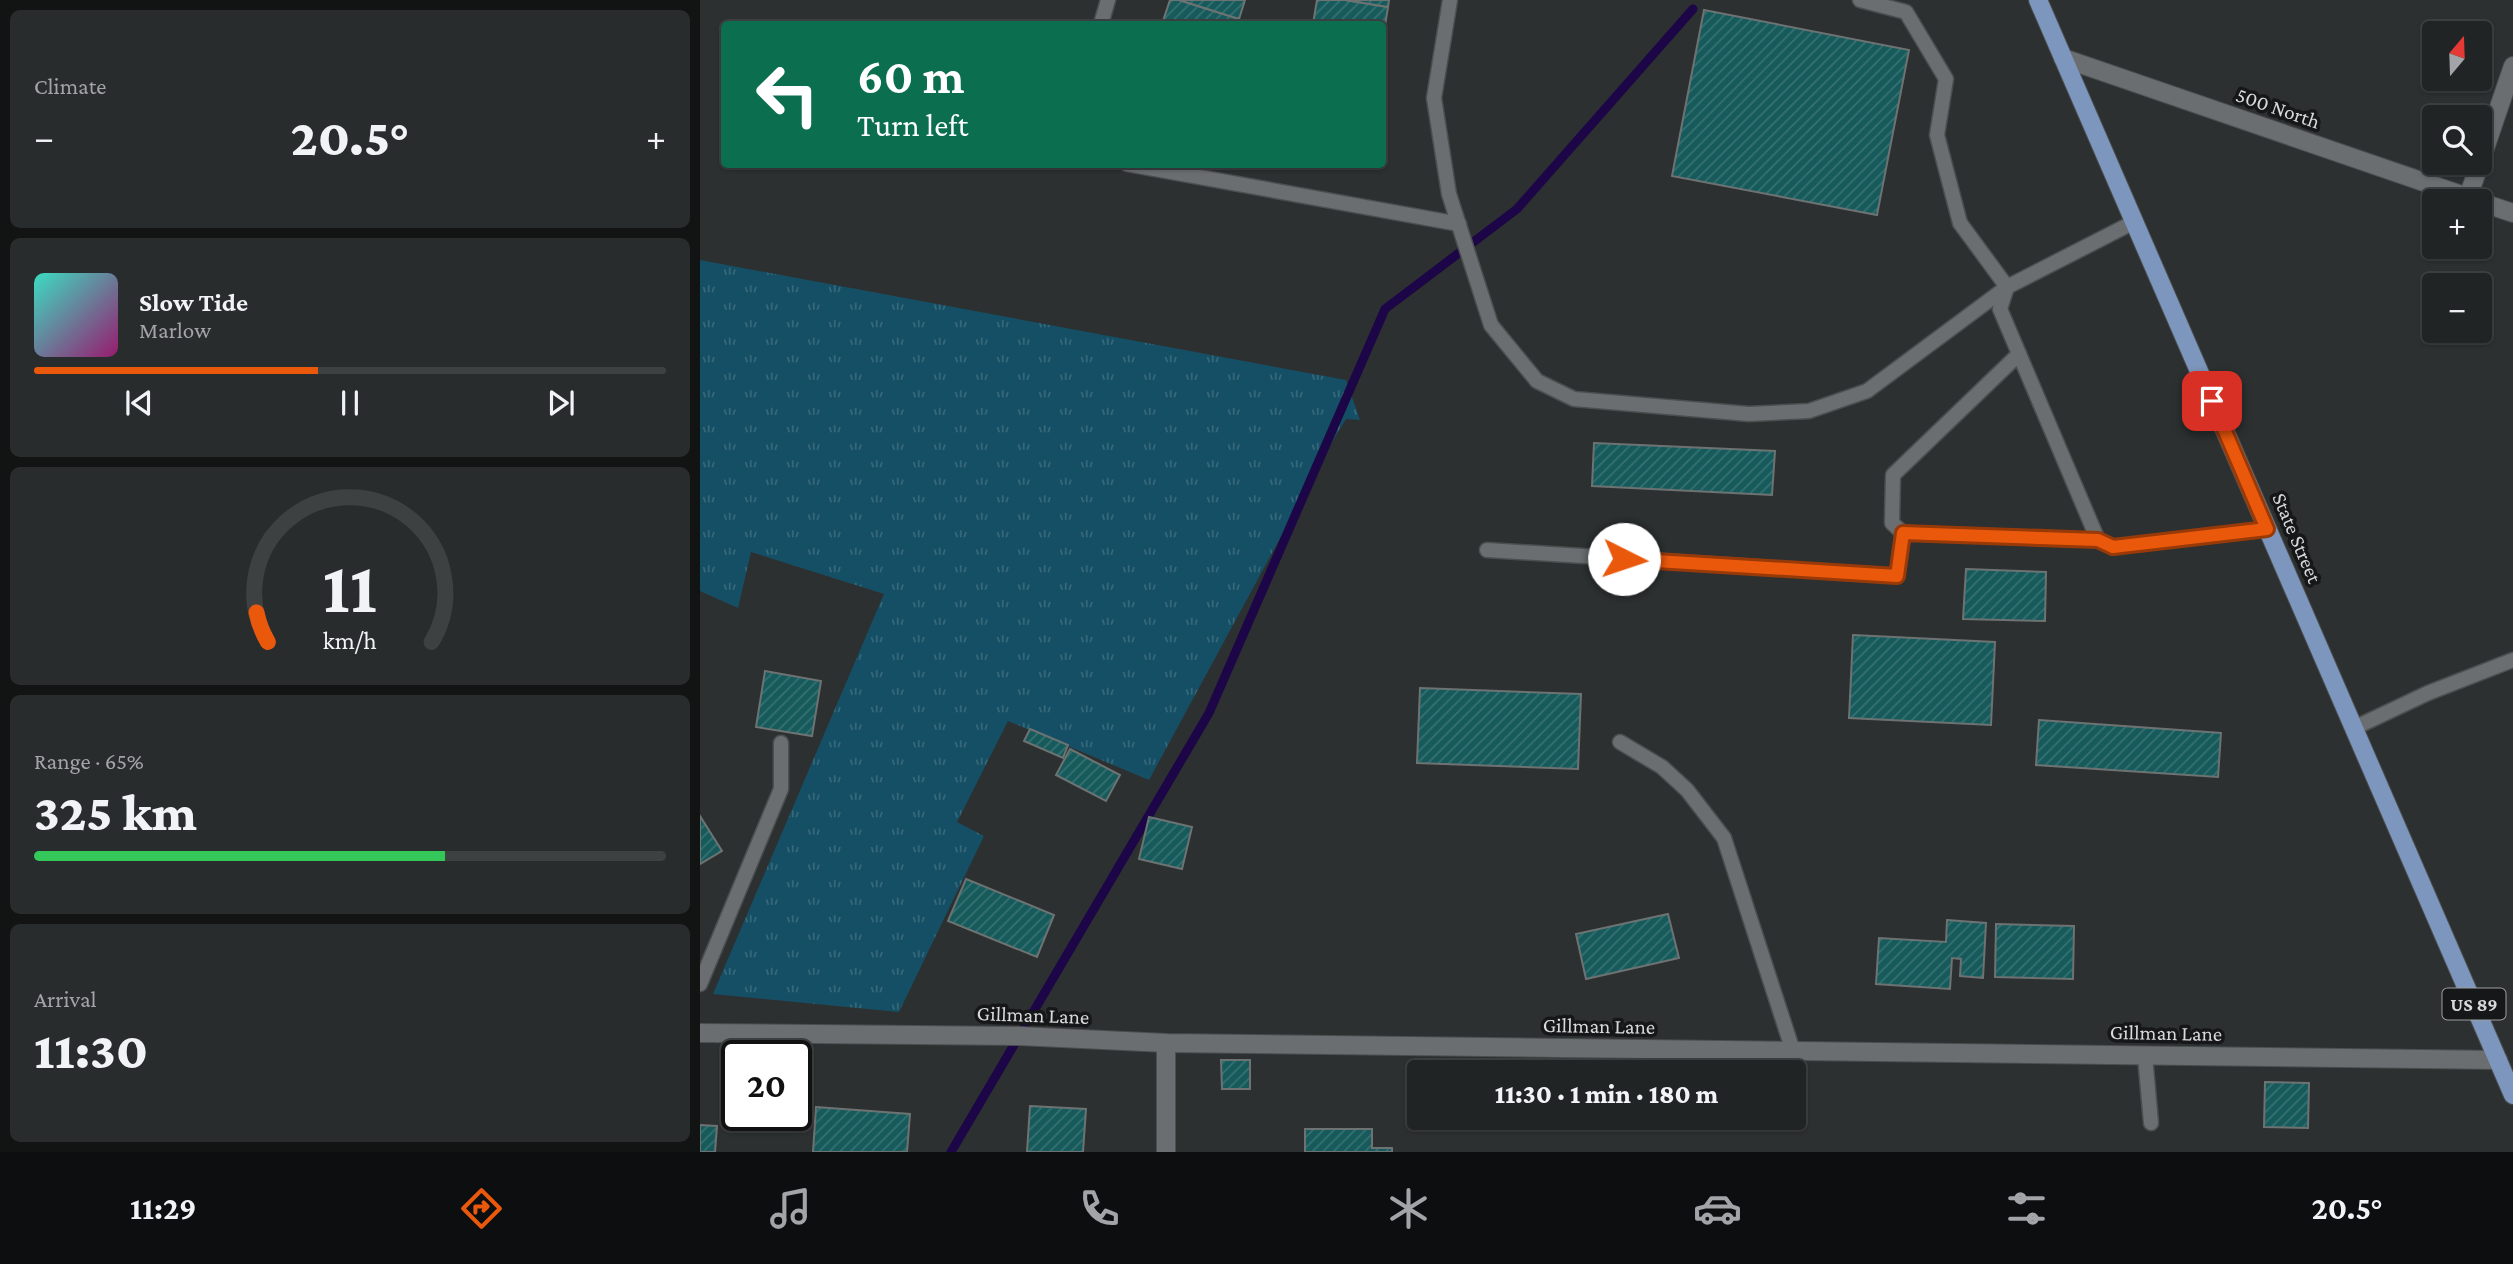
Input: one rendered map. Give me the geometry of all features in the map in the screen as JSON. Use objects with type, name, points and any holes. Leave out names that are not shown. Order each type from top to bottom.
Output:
[{"type":"main road","name":"State Street","points":[[2038,0],[2513,1095]]},
{"type":"street","name":"500 North","points":[[2063,58],[2443,189]]},
{"type":"street","points":[[2492,128],[2513,66]]},
{"type":"street","name":"500 North","points":[[2492,206],[2513,213]]},
{"type":"street","name":"Gillman Lane","points":[[700,1033],[1019,1036],[1166,1044],[2498,1060]]},
{"type":"street","points":[[1166,1044],[1166,1152]]},
{"type":"lane","points":[[1102,21],[1108,0]]},
{"type":"lane","points":[[1450,0],[1434,98],[1449,194],[1491,325],[1537,381],[1574,399],[1749,414],[1809,411],[1867,391],[2007,287],[2134,222]]},
{"type":"lane","points":[[1860,0],[1906,12],[1946,79],[1937,135],[1960,223],[2007,287]]},
{"type":"lane","points":[[1149,168],[1459,224]]},
{"type":"lane","points":[[2007,287],[2000,309],[2098,540]]},
{"type":"lane","points":[[2019,354],[1893,475],[1892,523],[1903,533],[2098,540],[2113,547],[2267,529]]},
{"type":"lane","points":[[1487,550],[1897,576],[1903,533]]},
{"type":"lane","points":[[2354,728],[2428,693],[2513,660]]},
{"type":"lane","points":[[1619,742],[1662,766],[1687,790],[1724,838],[1793,1051]]},
{"type":"lane","points":[[700,984],[781,789],[781,743]]},
{"type":"lane","points":[[2145,1056],[2151,1123]]},
{"type":"green space","points":[[700,260],[1346,380],[1360,420],[1346,419],[1336,435],[1149,780],[1008,721],[957,822],[984,836],[899,1012],[713,994],[884,594],[751,552],[738,608],[700,591]]},
{"type":"building","points":[[1170,0],[1179,0],[1239,19],[1238,21],[1163,21]]},
{"type":"building","points":[[1179,0],[1245,0],[1239,19]]},
{"type":"building","points":[[1317,0],[1345,0],[1388,7],[1386,21],[1314,21]]},
{"type":"building","points":[[1345,0],[1389,0],[1388,7]]},
{"type":"building","points":[[1704,10],[1909,50],[1877,215],[1672,176]]},
{"type":"building","points":[[1594,443],[1775,451],[1772,495],[1592,486]]},
{"type":"building","points":[[1966,569],[2046,572],[2045,621],[1963,619]]},
{"type":"building","points":[[1853,635],[1995,642],[1991,725],[1849,718]]},
{"type":"building","points":[[765,671],[821,681],[812,736],[756,727]]},
{"type":"building","points":[[1420,688],[1581,694],[1578,769],[1417,763]]},
{"type":"building","points":[[2039,720],[2221,733],[2218,777],[2036,765]]},
{"type":"building","points":[[1030,729],[1068,745],[1063,758],[1024,741]]},
{"type":"building","points":[[1070,749],[1120,775],[1106,801],[1056,775]]},
{"type":"building","points":[[700,816],[722,851],[700,864]]},
{"type":"building","points":[[1149,817],[1192,827],[1182,869],[1139,859]]},
{"type":"building","points":[[966,879],[1054,915],[1037,957],[948,921]]},
{"type":"building","points":[[1668,914],[1679,958],[1586,979],[1576,934]]},
{"type":"building","points":[[1947,920],[1986,923],[1983,978],[1960,976],[1961,959],[1952,958],[1950,989],[1876,984],[1879,938],[1946,942]]},
{"type":"building","points":[[1996,924],[2074,926],[2073,979],[1995,977]]},
{"type":"building","points":[[1221,1060],[1250,1060],[1250,1089],[1222,1089]]},
{"type":"building","points":[[2265,1082],[2309,1083],[2308,1128],[2264,1127]]},
{"type":"building","points":[[1030,1106],[1086,1109],[1083,1152],[1027,1152]]},
{"type":"building","points":[[816,1107],[910,1114],[907,1152],[813,1152]]},
{"type":"building","points":[[700,1125],[717,1126],[715,1152],[700,1152]]},
{"type":"building","points":[[1305,1129],[1372,1129],[1372,1148],[1392,1148],[1392,1152],[1305,1152]]},
{"type":"waterway","points":[[951,1152],[1209,713],[1385,309],[1517,209],[1693,9]]},
{"type":"route","points":[[1624,559],[1897,576],[1903,533],[2098,540],[2113,547],[2267,529],[2212,401]]}]
